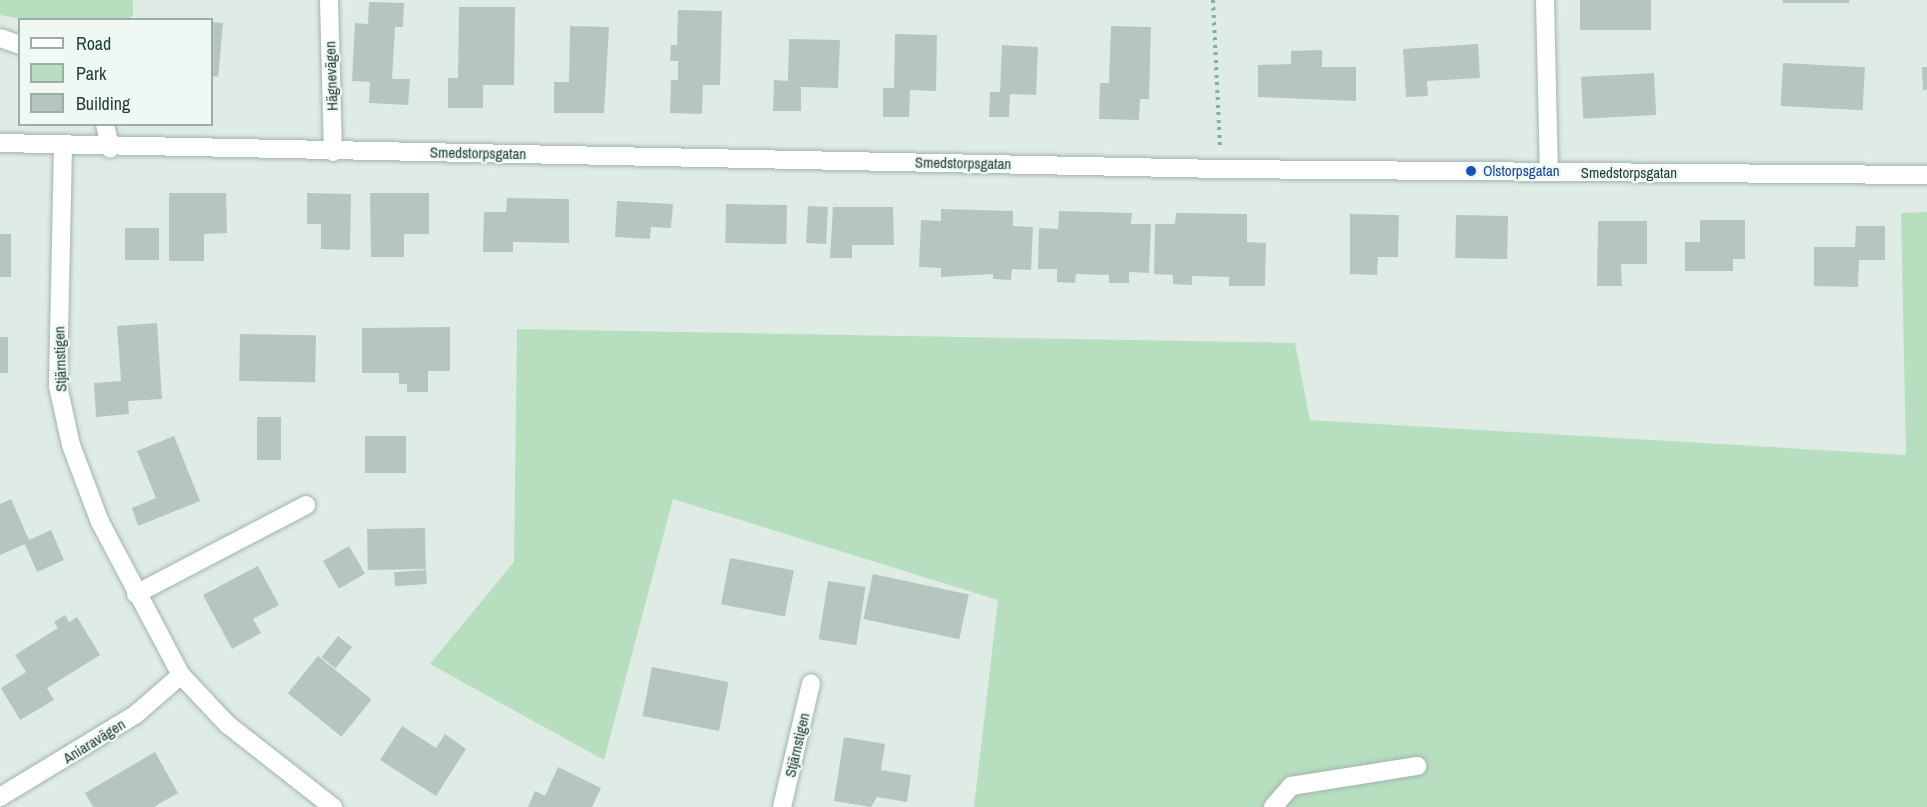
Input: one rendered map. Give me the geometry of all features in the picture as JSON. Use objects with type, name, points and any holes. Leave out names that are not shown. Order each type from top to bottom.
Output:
[{"type":"street","name":"Hägnevägen","points":[[329,0],[333,152]]},
{"type":"street","points":[[1545,0],[1549,172]]},
{"type":"street","points":[[0,38],[18,44]]},
{"type":"street","points":[[105,126],[110,148]]},
{"type":"street","name":"Smedstorpsgatan","points":[[0,144],[1221,169],[1927,175]]},
{"type":"street","name":"Stjärnstigen","points":[[63,146],[58,386],[71,445],[135,594],[181,675],[227,724],[333,807]]},
{"type":"street","points":[[135,594],[306,506]]},
{"type":"street","name":"Aniaravägen","points":[[0,797],[135,715],[181,675]]},
{"type":"street","name":"Stjärnstigen","points":[[782,807],[811,683]]},
{"type":"street","points":[[1273,807],[1291,786],[1418,766]]},
{"type":"path","points":[[1214,0],[1221,169]]},
{"type":"green space","points":[[0,0],[133,0],[133,15],[130,18],[18,18],[0,15]]},
{"type":"green space","points":[[1927,212],[1927,807],[974,807],[998,600],[673,499],[604,760],[430,664],[514,562],[517,329],[1295,343],[1310,420],[1906,455],[1901,213]]},
{"type":"building","points":[[1580,0],[1651,0],[1651,30],[1580,30]]},
{"type":"building","points":[[1783,0],[1849,0],[1849,3],[1783,3]]},
{"type":"building","points":[[369,2],[404,3],[403,27],[395,27],[392,79],[410,79],[408,105],[369,103],[370,82],[352,81],[355,23],[368,24]]},
{"type":"building","points":[[459,7],[515,7],[514,85],[483,85],[483,108],[448,108],[448,78],[458,78]]},
{"type":"building","points":[[678,10],[722,11],[720,85],[703,85],[702,114],[670,113],[671,80],[678,80],[678,61],[670,61],[671,45],[677,45]]},
{"type":"building","points":[[213,22],[223,23],[218,77],[213,76]]},
{"type":"building","points":[[570,26],[609,27],[604,113],[554,113],[554,82],[569,82]]},
{"type":"building","points":[[1111,26],[1151,27],[1149,99],[1140,99],[1139,120],[1099,119],[1100,83],[1109,83]]},
{"type":"building","points":[[895,34],[937,35],[936,91],[910,90],[909,117],[883,117],[883,88],[894,88]]},
{"type":"building","points":[[789,39],[840,40],[838,88],[801,87],[801,111],[773,111],[774,80],[788,81]]},
{"type":"building","points":[[1478,44],[1480,78],[1427,81],[1428,96],[1406,97],[1403,49]]},
{"type":"building","points":[[1002,45],[1038,47],[1036,95],[1010,94],[1009,117],[989,117],[990,92],[1000,92]]},
{"type":"building","points":[[1322,50],[1322,67],[1356,67],[1356,101],[1258,97],[1258,65],[1291,64],[1291,51]]},
{"type":"building","points":[[1783,63],[1865,67],[1863,110],[1781,106]]},
{"type":"building","points":[[1922,67],[1927,67],[1927,90],[1923,90]]},
{"type":"building","points":[[1654,73],[1656,115],[1583,119],[1581,77]]},
{"type":"building","points":[[169,193],[226,193],[227,233],[204,234],[204,261],[169,261]]},
{"type":"building","points":[[307,193],[351,194],[350,250],[321,249],[321,224],[307,224]]},
{"type":"building","points":[[370,193],[429,193],[429,234],[404,234],[404,257],[371,257]]},
{"type":"building","points":[[507,198],[569,199],[569,243],[513,242],[513,252],[483,252],[484,212],[506,212]]},
{"type":"building","points":[[617,201],[673,204],[671,228],[651,227],[650,239],[615,237]]},
{"type":"building","points":[[726,204],[787,205],[786,244],[725,243]]},
{"type":"building","points":[[808,206],[828,207],[826,244],[806,243]]},
{"type":"building","points":[[833,207],[893,207],[894,245],[852,245],[852,258],[830,258]]},
{"type":"building","points":[[941,209],[1013,211],[1013,226],[1033,227],[1031,270],[1012,269],[1011,280],[993,279],[993,274],[941,277],[941,268],[919,267],[921,220],[941,221]]},
{"type":"building","points":[[1059,211],[1132,213],[1131,224],[1151,224],[1149,273],[1129,272],[1129,283],[1109,283],[1109,275],[1076,274],[1075,283],[1057,282],[1057,269],[1038,269],[1039,228],[1058,229]]},
{"type":"building","points":[[1176,213],[1247,214],[1247,242],[1266,243],[1265,286],[1229,286],[1229,277],[1192,276],[1192,285],[1173,284],[1173,275],[1154,274],[1155,224],[1175,224]]},
{"type":"building","points":[[1350,214],[1399,215],[1398,257],[1378,257],[1377,275],[1350,274]]},
{"type":"building","points":[[1456,215],[1508,216],[1507,259],[1455,258]]},
{"type":"building","points":[[1700,220],[1745,220],[1745,259],[1733,259],[1733,271],[1685,271],[1685,242],[1700,242]]},
{"type":"building","points":[[1598,221],[1647,221],[1647,264],[1621,264],[1622,286],[1597,286]]},
{"type":"building","points":[[1856,226],[1885,226],[1885,260],[1859,260],[1858,287],[1814,286],[1814,247],[1855,247]]},
{"type":"building","points":[[125,228],[159,228],[159,260],[125,260]]},
{"type":"building","points":[[0,234],[11,234],[11,277],[0,277]]},
{"type":"building","points":[[157,323],[162,399],[128,401],[129,414],[96,417],[94,383],[121,381],[117,326]]},
{"type":"building","points":[[450,327],[450,371],[428,371],[428,392],[407,392],[407,384],[399,384],[399,373],[362,373],[362,328]]},
{"type":"building","points":[[240,334],[316,335],[315,382],[239,381]]},
{"type":"building","points":[[0,337],[8,337],[8,373],[0,373]]},
{"type":"building","points":[[257,417],[281,417],[281,460],[257,460]]},
{"type":"building","points":[[174,436],[200,501],[138,526],[132,508],[156,498],[137,451]]},
{"type":"building","points":[[365,436],[406,436],[406,473],[365,473]]},
{"type":"building","points":[[11,499],[29,540],[51,530],[64,560],[37,572],[25,544],[0,555],[0,504]]},
{"type":"building","points":[[425,528],[426,569],[368,570],[367,529]]},
{"type":"building","points":[[349,546],[365,574],[339,589],[323,561]]},
{"type":"building","points":[[730,558],[794,570],[785,617],[721,604]]},
{"type":"building","points":[[258,566],[279,605],[253,619],[261,633],[232,649],[203,595]]},
{"type":"building","points":[[426,570],[427,584],[395,586],[394,572]]},
{"type":"building","points":[[873,574],[969,594],[959,639],[863,619]]},
{"type":"building","points":[[828,581],[866,587],[856,645],[819,639]]},
{"type":"building","points":[[65,615],[69,622],[77,617],[100,655],[47,688],[54,700],[20,720],[1,688],[26,672],[15,655],[58,628],[54,622]]},
{"type":"building","points":[[338,636],[352,647],[336,668],[321,657]]},
{"type":"building","points":[[318,656],[372,699],[341,737],[288,693]]},
{"type":"building","points":[[652,667],[729,682],[719,731],[642,716]]},
{"type":"building","points":[[402,726],[436,748],[445,734],[466,749],[436,796],[380,760]]},
{"type":"building","points":[[844,737],[885,744],[881,770],[911,775],[907,802],[877,797],[871,807],[834,801]]},
{"type":"building","points":[[155,752],[178,793],[154,807],[93,807],[85,793]]},
{"type":"building","points":[[558,767],[601,788],[592,807],[528,807],[535,791],[545,796]]},
{"type":"place","name":"Olstorpsgatan","points":[[1471,171]]}]
